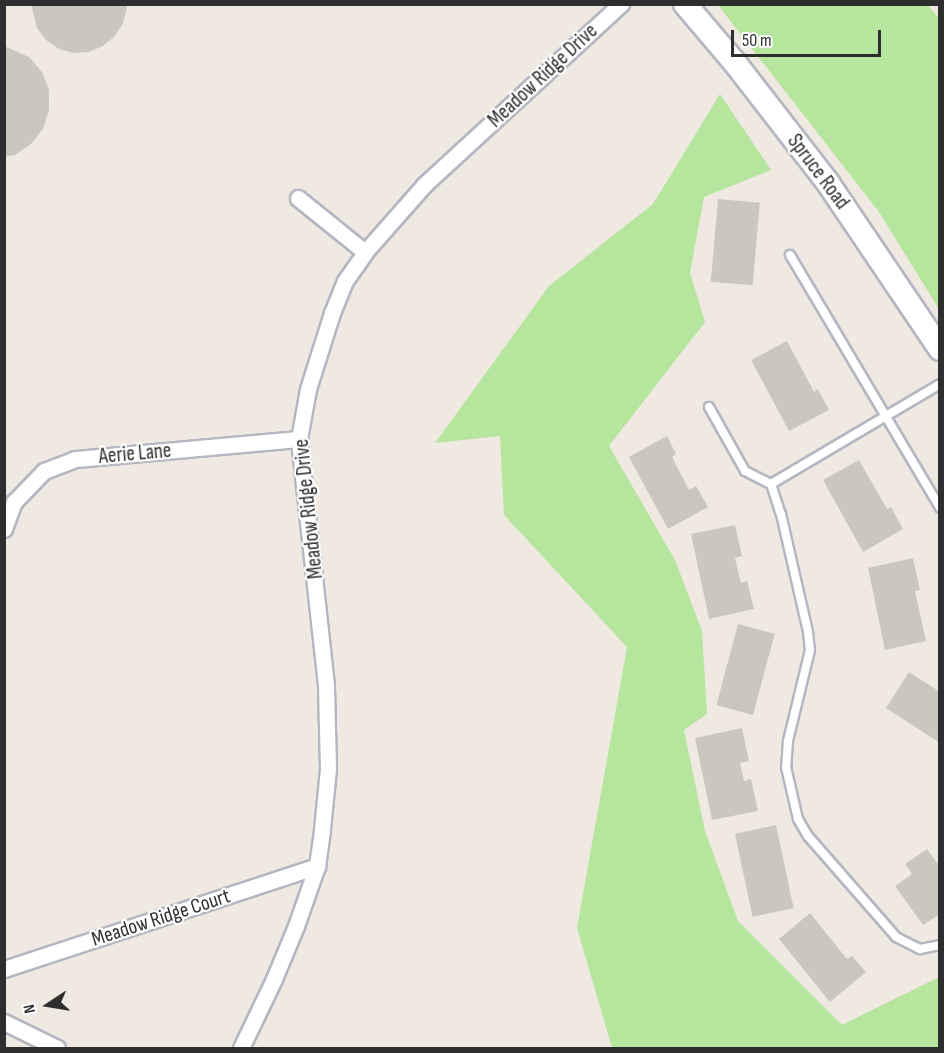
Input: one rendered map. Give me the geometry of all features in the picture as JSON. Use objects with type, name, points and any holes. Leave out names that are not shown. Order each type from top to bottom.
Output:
[{"type":"main road","name":"Spruce Road","points":[[685,4],[735,63],[828,183],[939,349]]},
{"type":"street","name":"Meadow Ridge Drive","points":[[241,1048],[274,980],[317,866],[328,769],[327,685],[299,439],[308,389],[332,313],[345,281],[364,252],[424,184],[621,4]]},
{"type":"street","points":[[298,198],[364,252]]},
{"type":"street","name":"Aerie Lane","points":[[4,529],[14,502],[44,471],[75,459],[299,439]]},
{"type":"street","name":"Meadow Ridge Court","points":[[4,969],[317,866]]},
{"type":"street","points":[[4,1022],[57,1048]]},
{"type":"lane","points":[[790,255],[939,508]]},
{"type":"lane","points":[[771,484],[939,384]]},
{"type":"lane","points":[[709,407],[745,471],[771,484],[781,514],[810,650],[788,741],[786,766],[798,819],[808,836],[896,937],[920,949],[939,945]]},
{"type":"green space","points":[[718,5],[928,5],[940,20],[939,309],[879,212]]},
{"type":"green space","points":[[720,94],[771,170],[704,197],[690,273],[705,322],[609,446],[675,560],[702,631],[707,714],[684,730],[705,831],[738,921],[842,1025],[939,977],[939,1048],[612,1048],[577,928],[627,647],[504,515],[500,436],[435,443],[549,286],[653,204]]},
{"type":"building","points":[[31,4],[126,4],[127,7],[123,23],[115,36],[103,46],[89,52],[74,53],[59,49],[46,40],[37,28]]},
{"type":"building","points":[[4,46],[29,57],[42,72],[49,90],[49,110],[43,129],[31,144],[15,155],[4,157]]},
{"type":"building","points":[[718,199],[760,203],[753,285],[711,282]]},
{"type":"building","points":[[787,341],[814,392],[818,389],[829,410],[789,431],[751,360]]},
{"type":"building","points":[[667,436],[676,454],[672,457],[689,490],[696,486],[708,507],[668,529],[629,457]]},
{"type":"building","points":[[859,460],[887,509],[891,507],[903,529],[863,552],[823,480]]},
{"type":"building","points":[[735,525],[742,556],[735,558],[741,583],[747,581],[754,609],[709,619],[691,534]]},
{"type":"building","points":[[913,558],[920,590],[915,591],[926,641],[885,650],[868,568]]},
{"type":"building","points":[[738,624],[775,634],[753,715],[716,705]]},
{"type":"building","points":[[909,672],[940,692],[940,743],[886,708]]},
{"type":"building","points":[[742,728],[749,761],[740,763],[744,781],[751,779],[758,811],[712,820],[695,738]]},
{"type":"building","points":[[776,825],[794,908],[753,917],[735,834]]},
{"type":"building","points":[[927,849],[940,867],[940,914],[923,925],[895,886],[912,874],[905,864]]},
{"type":"building","points":[[810,913],[847,959],[852,956],[866,972],[830,1002],[779,939]]}]
